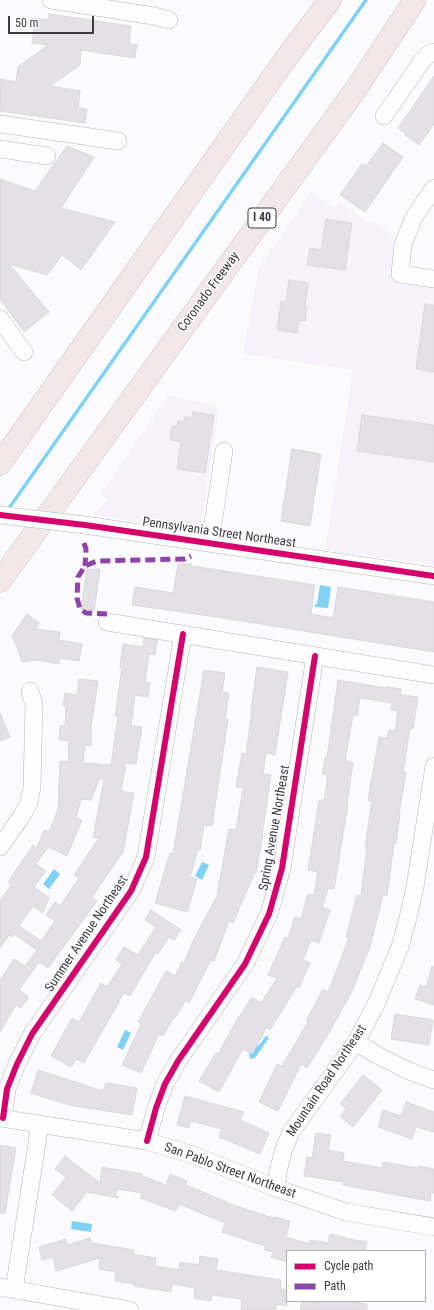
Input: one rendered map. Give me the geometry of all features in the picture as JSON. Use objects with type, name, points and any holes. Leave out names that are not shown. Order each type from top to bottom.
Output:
[{"type":"highway","points":[[0,464],[280,68],[330,0]]},
{"type":"highway","name":"Coronado Freeway","points":[[0,581],[356,89],[415,0]]},
{"type":"street","points":[[51,0],[154,16],[169,20]]},
{"type":"street","points":[[106,0],[137,5],[141,4],[144,0]]},
{"type":"street","points":[[384,116],[422,61],[429,54],[434,52]]},
{"type":"street","points":[[0,124],[118,141]]},
{"type":"street","points":[[0,149],[47,156]]},
{"type":"street","points":[[434,188],[413,219],[403,245],[400,274],[434,279]]},
{"type":"street","points":[[0,319],[24,352]]},
{"type":"street","points":[[210,543],[224,451]]},
{"type":"street","name":"Pennsylvania Street Northeast","points":[[0,515],[85,525],[434,576]]},
{"type":"street","points":[[107,622],[434,675]]},
{"type":"street","name":"Summer Avenue Northeast","points":[[1,1118],[7,1089],[16,1064],[32,1034],[131,891],[146,857],[183,634]]},
{"type":"street","name":"Spring Avenue Northeast","points":[[147,1141],[156,1108],[165,1084],[178,1061],[245,964],[269,914],[282,868],[315,656]]},
{"type":"street","points":[[0,846],[29,803],[32,787],[34,704],[30,690]]},
{"type":"street","name":"Mountain Road Northeast","points":[[276,1188],[279,1167],[291,1132],[356,1042],[376,1004],[400,947],[408,918],[422,846],[434,766]]},
{"type":"street","points":[[356,1042],[390,1062],[434,1080]]},
{"type":"street","name":"San Pablo Street Northeast","points":[[1,1118],[147,1141],[193,1155],[276,1188],[346,1212],[434,1227]]},
{"type":"street","points":[[40,1124],[7,1289],[130,1310]]},
{"type":"shaded area","points":[[312,192],[334,208],[340,202],[370,224],[373,221],[398,239],[397,285],[434,288],[434,565],[325,550],[353,370],[243,354],[259,267]]},
{"type":"shaded area","points":[[169,395],[219,407],[200,532],[93,515],[107,500],[100,495]]},
{"type":"water","points":[[320,585],[331,587],[328,608],[315,607],[315,604],[317,604]]},
{"type":"water","points":[[202,862],[209,865],[202,880],[195,876]]},
{"type":"water","points":[[54,869],[60,874],[49,889],[43,884]]},
{"type":"water","points":[[125,1030],[131,1033],[123,1050],[117,1047]]},
{"type":"water","points":[[266,1036],[269,1038],[255,1058],[250,1059],[249,1053],[255,1045],[258,1046]]},
{"type":"water","points":[[72,1221],[92,1224],[91,1232],[71,1229]]},
{"type":"building","points":[[49,14],[131,26],[129,44],[137,45],[135,58],[81,50],[80,65],[50,86],[80,91],[78,108],[87,109],[85,123],[0,111],[0,79],[16,82],[18,67],[48,45],[32,43],[34,30],[29,25],[29,22],[33,18],[49,20]]},
{"type":"building","points":[[434,76],[434,124],[419,145],[398,128]]},
{"type":"building","points":[[383,143],[403,157],[365,212],[340,195],[362,164],[366,166]]},
{"type":"building","points":[[67,146],[94,157],[61,208],[115,222],[81,270],[62,255],[47,275],[9,264],[49,312],[24,332],[0,299],[0,179],[35,191]]},
{"type":"building","points":[[326,219],[352,223],[345,270],[307,265],[310,248],[321,250]]},
{"type":"building","points":[[289,280],[308,283],[305,321],[299,320],[297,333],[277,330],[281,301],[286,302]]},
{"type":"building","points":[[425,304],[434,305],[434,372],[416,369]]},
{"type":"building","points":[[193,412],[214,415],[205,473],[177,469],[181,442],[170,440],[172,426],[177,427],[178,421],[184,422],[185,417],[192,418]]},
{"type":"building","points":[[362,415],[434,425],[434,462],[357,451]]},
{"type":"building","points":[[292,449],[321,454],[310,526],[281,521]]},
{"type":"building","points":[[178,564],[192,564],[192,566],[315,585],[311,614],[333,618],[338,587],[434,602],[434,652],[217,617],[132,605],[135,587],[173,593]]},
{"type":"building","points":[[87,569],[100,569],[94,611],[81,609]]},
{"type":"building","points":[[27,614],[39,623],[36,629],[60,632],[59,640],[82,644],[79,661],[60,658],[59,664],[36,660],[22,662],[12,636]]},
{"type":"building","points":[[144,638],[157,640],[155,655],[149,654],[145,682],[150,683],[148,697],[135,695],[131,726],[142,727],[136,764],[126,763],[121,791],[134,793],[123,852],[92,897],[97,901],[48,968],[39,962],[19,990],[29,997],[21,1008],[16,1005],[0,1032],[0,980],[14,959],[25,966],[37,950],[14,934],[12,937],[9,935],[0,948],[0,901],[11,885],[8,882],[33,845],[37,848],[44,830],[49,832],[58,810],[60,761],[68,762],[69,741],[59,740],[60,726],[65,726],[66,707],[63,706],[65,693],[77,695],[79,679],[98,681],[91,727],[91,746],[85,745],[83,763],[111,765],[118,717],[115,716],[122,668],[120,667],[123,644],[143,647]],"holes":[[[100,778],[104,780],[93,837],[99,838],[74,875],[79,878],[60,906],[55,902],[46,915],[55,921],[41,941],[19,926],[33,906],[43,913],[49,898],[34,887],[46,871],[36,864],[48,847],[67,856],[82,820],[76,818],[81,799],[91,800]]]},
{"type":"building","points":[[257,667],[288,672],[275,755],[266,753],[263,774],[271,775],[256,873],[255,872],[233,923],[229,921],[214,961],[211,960],[189,1003],[185,1001],[163,1036],[159,1034],[141,1073],[122,1065],[141,1024],[138,1022],[166,971],[175,976],[182,962],[184,963],[192,943],[217,896],[229,829],[236,830],[243,788],[236,787],[242,753],[246,754]]},
{"type":"building","points":[[204,670],[225,673],[222,692],[229,693],[225,719],[228,719],[212,826],[204,825],[200,850],[198,849],[190,877],[197,879],[187,912],[155,903],[170,853],[173,854]]},
{"type":"building","points":[[338,680],[401,689],[401,695],[418,697],[413,729],[410,728],[403,772],[406,772],[387,896],[383,895],[371,944],[352,991],[329,1033],[307,1068],[301,1064],[278,1111],[259,1102],[277,1064],[282,1066],[308,1022],[306,1021],[323,989],[328,992],[349,938],[346,937],[357,895],[361,896],[367,847],[365,847],[372,801],[368,801],[379,737],[387,738],[389,730],[395,731],[398,711],[391,710],[392,703],[360,698],[357,716],[353,715],[345,761],[353,762],[348,804],[334,889],[328,888],[322,907],[330,910],[319,943],[311,940],[303,960],[310,963],[299,988],[297,986],[270,1030],[267,1027],[252,1054],[243,1049],[219,1092],[199,1081],[216,1053],[218,1054],[239,1016],[252,997],[261,1003],[277,978],[268,975],[285,937],[288,938],[295,917],[301,919],[308,894],[314,895],[318,872],[308,870],[319,800],[324,800],[328,775],[322,774],[325,758],[327,758]]},
{"type":"building","points":[[0,713],[10,737],[0,741]]},
{"type":"building","points":[[151,910],[181,930],[174,940],[169,937],[158,954],[156,952],[130,996],[124,993],[84,1063],[76,1059],[71,1067],[51,1056],[72,1018],[79,1022],[101,983],[107,987],[122,964],[116,960],[124,947],[138,955],[156,927],[145,920]]},
{"type":"building","points":[[432,966],[434,967],[434,1005],[415,999],[420,985],[426,987]]},
{"type":"building","points":[[395,1014],[433,1020],[429,1045],[391,1039]]},
{"type":"building","points":[[38,1070],[103,1091],[106,1083],[137,1088],[132,1115],[69,1105],[31,1093]]},
{"type":"building","points":[[363,1075],[382,1090],[353,1127],[340,1116],[346,1109],[340,1104]]},
{"type":"building","points":[[185,1096],[244,1112],[240,1120],[269,1133],[260,1154],[219,1137],[222,1129],[191,1121],[189,1128],[177,1125]]},
{"type":"building","points":[[406,1102],[434,1112],[434,1132],[416,1127],[412,1139],[378,1127],[383,1110],[401,1116]]},
{"type":"building","points":[[316,1133],[331,1135],[328,1150],[344,1153],[343,1161],[382,1168],[383,1162],[434,1169],[434,1193],[431,1193],[430,1201],[343,1185],[344,1182],[304,1176],[307,1157],[312,1158]]},
{"type":"building","points":[[0,1145],[16,1148],[5,1213],[0,1213]]},
{"type":"building","points":[[65,1156],[100,1183],[102,1167],[142,1174],[142,1176],[166,1185],[170,1174],[187,1181],[186,1185],[227,1203],[273,1218],[290,1221],[286,1237],[309,1244],[310,1240],[328,1243],[330,1234],[367,1242],[365,1250],[286,1250],[286,1262],[271,1257],[273,1252],[264,1250],[265,1246],[222,1232],[225,1223],[179,1204],[176,1211],[140,1198],[142,1193],[117,1189],[116,1195],[119,1198],[87,1192],[72,1211],[52,1195],[66,1177],[55,1169]]},
{"type":"building","points":[[90,1238],[92,1243],[134,1250],[133,1254],[156,1258],[155,1266],[179,1270],[180,1262],[199,1265],[200,1256],[218,1259],[216,1270],[281,1280],[280,1289],[286,1290],[287,1306],[276,1304],[276,1310],[241,1310],[242,1299],[212,1295],[211,1301],[194,1298],[195,1288],[172,1284],[171,1292],[134,1286],[134,1284],[115,1281],[116,1272],[99,1269],[100,1258],[56,1271],[53,1257],[42,1260],[39,1247],[66,1239],[67,1245]]},
{"type":"building","points":[[302,1302],[354,1302],[367,1304],[367,1310],[300,1310]]},
{"type":"waterway","points":[[7,511],[366,0]]},
{"type":"marked path","points":[[84,543],[86,549],[85,566]]},
{"type":"marked path","points":[[107,614],[86,613],[80,609],[77,598],[78,577],[85,566],[97,561],[185,559],[191,556]]},
{"type":"cycle path","points":[[0,515],[85,525],[434,576]]},
{"type":"cycle path","points":[[3,1118],[7,1089],[17,1064],[32,1034],[131,891],[146,857],[183,634]]},
{"type":"cycle path","points":[[147,1141],[156,1108],[165,1084],[178,1061],[245,964],[269,914],[282,868],[315,656]]}]
